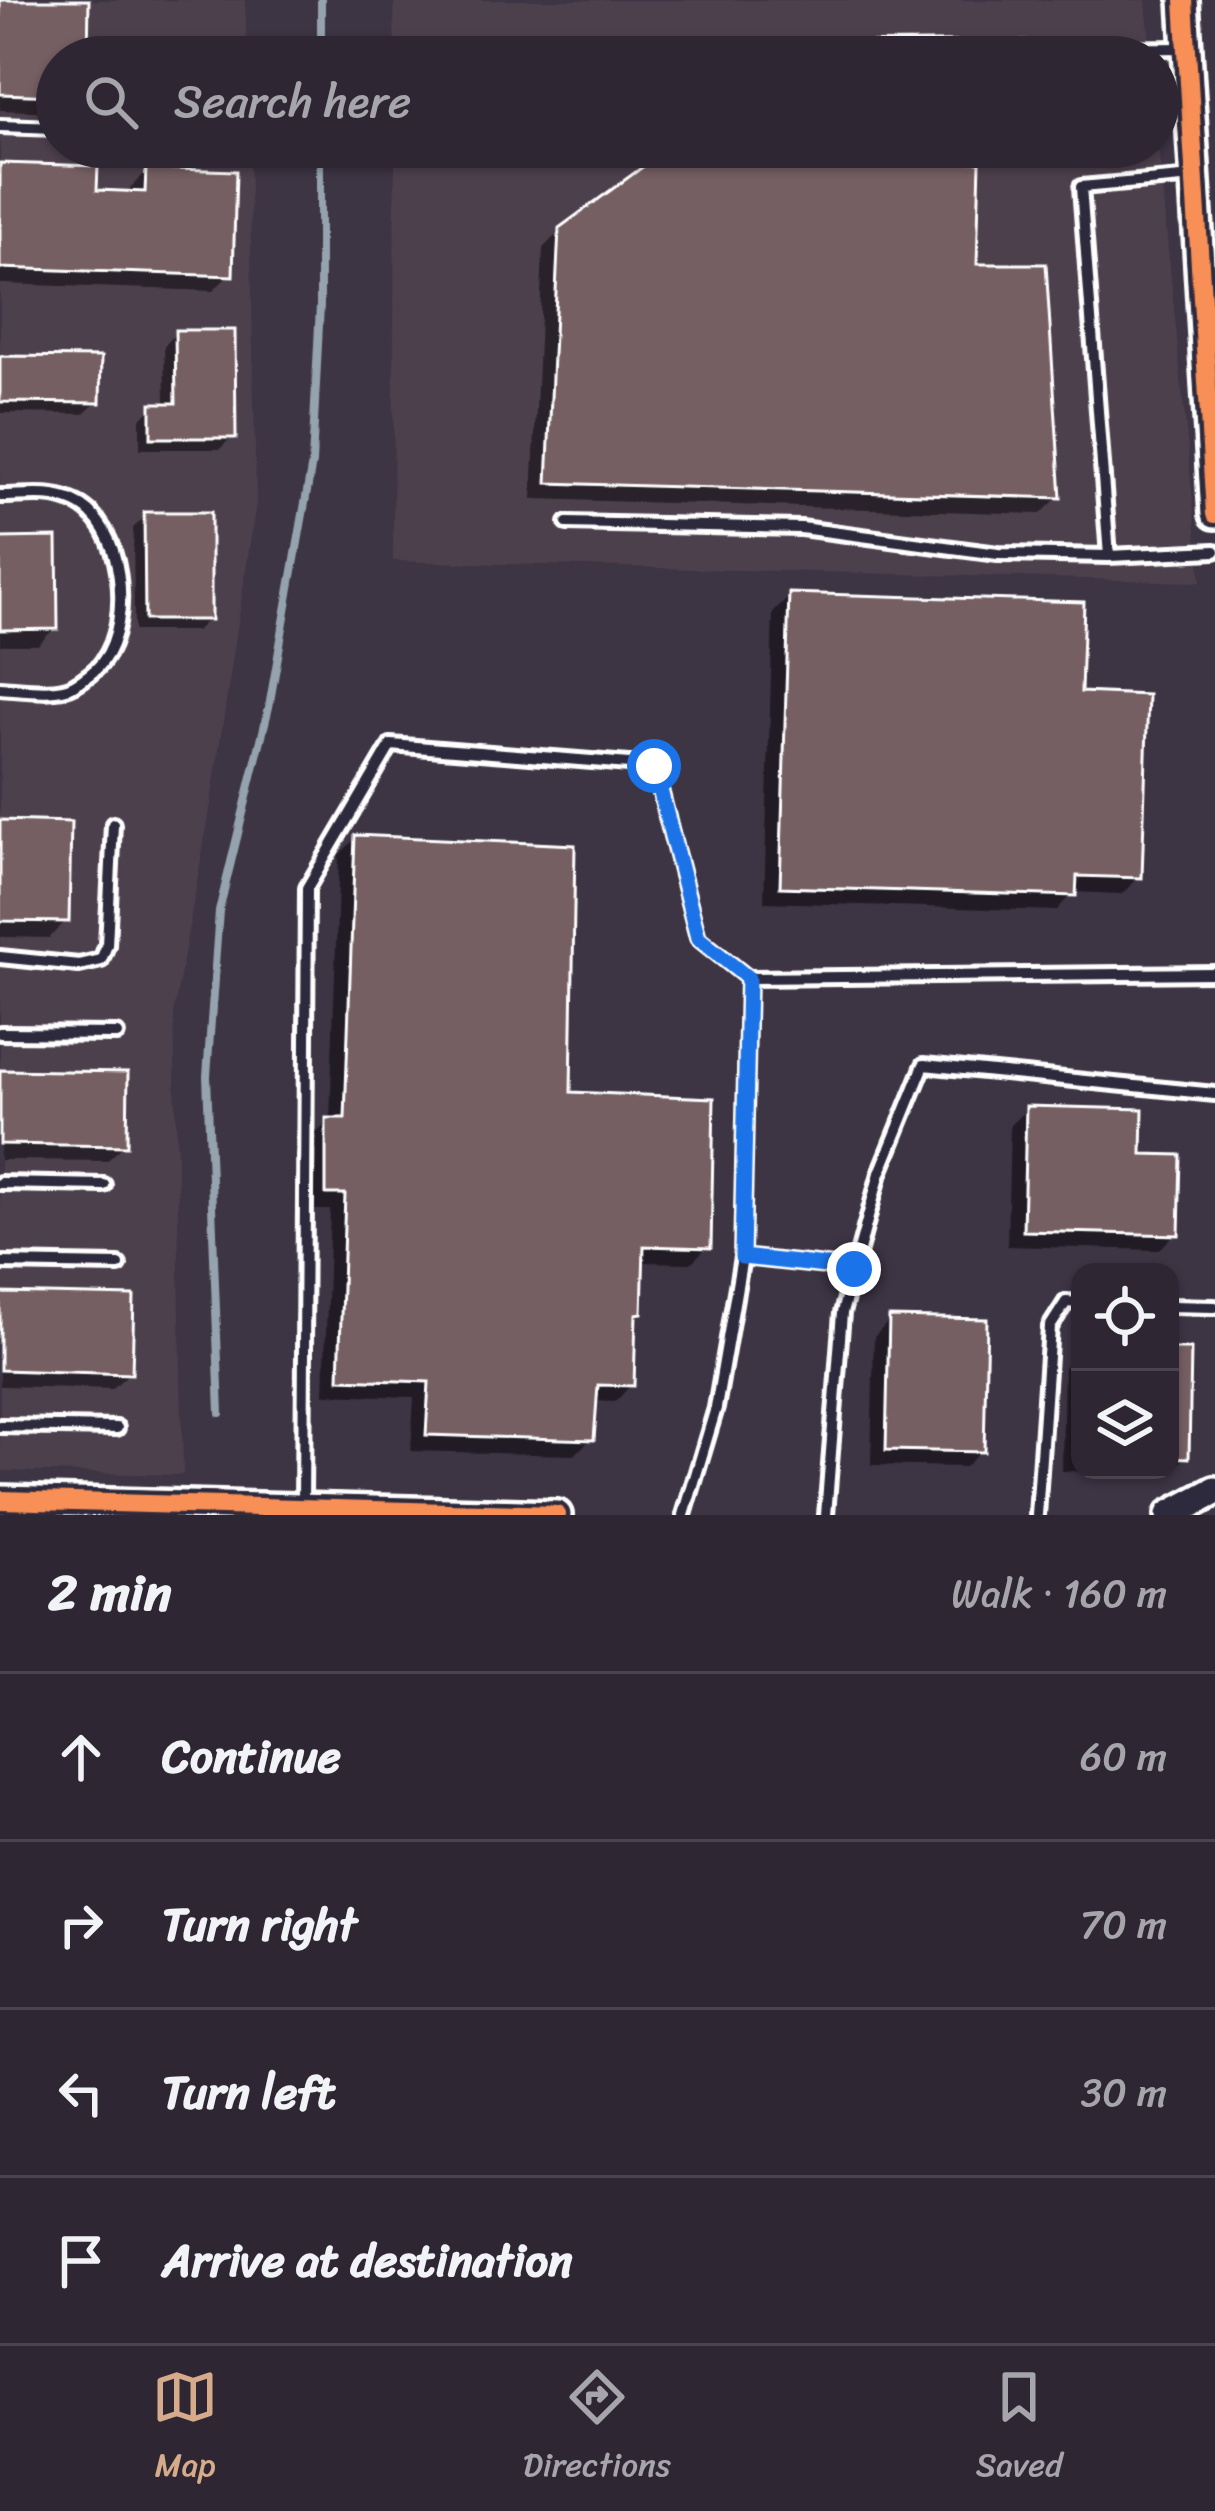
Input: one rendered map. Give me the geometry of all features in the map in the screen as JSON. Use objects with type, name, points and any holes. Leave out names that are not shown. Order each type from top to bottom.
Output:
[{"type":"street","points":[[1185,0],[1215,514]]},
{"type":"street","points":[[1170,1515],[1215,1491]]},
{"type":"street","points":[[0,1500],[111,1508],[302,1507],[557,1515]]},
{"type":"lane","points":[[1179,48],[1188,48]]},
{"type":"lane","points":[[0,126],[36,127]]},
{"type":"lane","points":[[1109,556],[1081,187],[1196,177]]},
{"type":"lane","points":[[0,496],[52,495],[77,502],[100,520],[115,550],[119,576],[117,619],[103,662],[70,688],[0,688]]},
{"type":"lane","points":[[567,523],[801,528],[998,554],[1215,551]]},
{"type":"lane","points":[[302,1507],[307,888],[391,745],[654,766],[698,938],[748,978],[1215,973]]},
{"type":"lane","points":[[0,957],[80,965],[101,960],[107,945],[113,824]]},
{"type":"lane","points":[[684,1515],[716,1408],[742,1257],[748,978]]},
{"type":"lane","points":[[0,1033],[117,1034]]},
{"type":"lane","points":[[826,1515],[842,1313],[880,1173],[924,1065],[1215,1094]]},
{"type":"lane","points":[[0,1183],[104,1184]]},
{"type":"lane","points":[[742,1257],[854,1269]]},
{"type":"lane","points":[[0,1264],[119,1265]]},
{"type":"lane","points":[[1037,1515],[1050,1327],[1066,1302],[1071,1302]]},
{"type":"lane","points":[[1179,1306],[1215,1307]]},
{"type":"lane","points":[[0,1426],[117,1428]]},
{"type":"shaded area","points":[[0,0],[245,0],[246,36],[36,36],[36,168],[249,168],[256,503],[174,1010],[183,1475],[0,1471]]},
{"type":"shaded area","points":[[394,0],[1146,0],[1149,36],[395,36]]},
{"type":"shaded area","points":[[395,168],[1160,168],[1201,582],[393,561]]},
{"type":"building","points":[[0,0],[89,0],[88,36],[36,36],[36,95],[0,94]]},
{"type":"building","points":[[0,163],[98,168],[97,190],[145,192],[146,168],[236,171],[233,276],[0,268]]},
{"type":"building","points":[[641,168],[980,168],[977,264],[1046,264],[1061,498],[547,483],[559,228]]},
{"type":"building","points":[[175,330],[235,330],[236,438],[151,438],[151,403],[176,403]]},
{"type":"building","points":[[0,356],[101,357],[100,403],[0,402]]},
{"type":"building","points":[[144,512],[211,512],[211,620],[145,620]]},
{"type":"building","points":[[57,537],[58,629],[0,630],[0,538]]},
{"type":"building","points":[[789,593],[1084,602],[1081,692],[1148,695],[1142,878],[1077,876],[1076,896],[780,887]]},
{"type":"building","points":[[0,820],[71,822],[69,922],[0,921]]},
{"type":"building","points":[[355,835],[575,845],[571,1092],[714,1098],[711,1248],[644,1246],[634,1386],[598,1385],[594,1440],[426,1435],[429,1382],[339,1379],[345,1194],[326,1194],[326,1118],[345,1118]]},
{"type":"building","points":[[0,1070],[128,1072],[127,1146],[0,1144]]},
{"type":"building","points":[[1026,1106],[1143,1109],[1142,1154],[1181,1155],[1179,1235],[1023,1231]]},
{"type":"building","points":[[0,1293],[134,1296],[132,1374],[0,1370]]},
{"type":"building","points":[[889,1317],[987,1319],[984,1452],[886,1450]]},
{"type":"building","points":[[1179,1349],[1191,1349],[1189,1458],[1179,1457]]},
{"type":"waterway","points":[[321,0],[321,36]]},
{"type":"waterway","points":[[220,1413],[207,1076],[219,911],[269,707],[312,463],[320,305],[320,168]]},
{"type":"cycle path","points":[[1184,0],[1215,514]]},
{"type":"cycle path","points":[[0,1500],[557,1515]]},
{"type":"route","points":[[654,766],[698,938],[748,978],[742,1257],[854,1269]]}]
